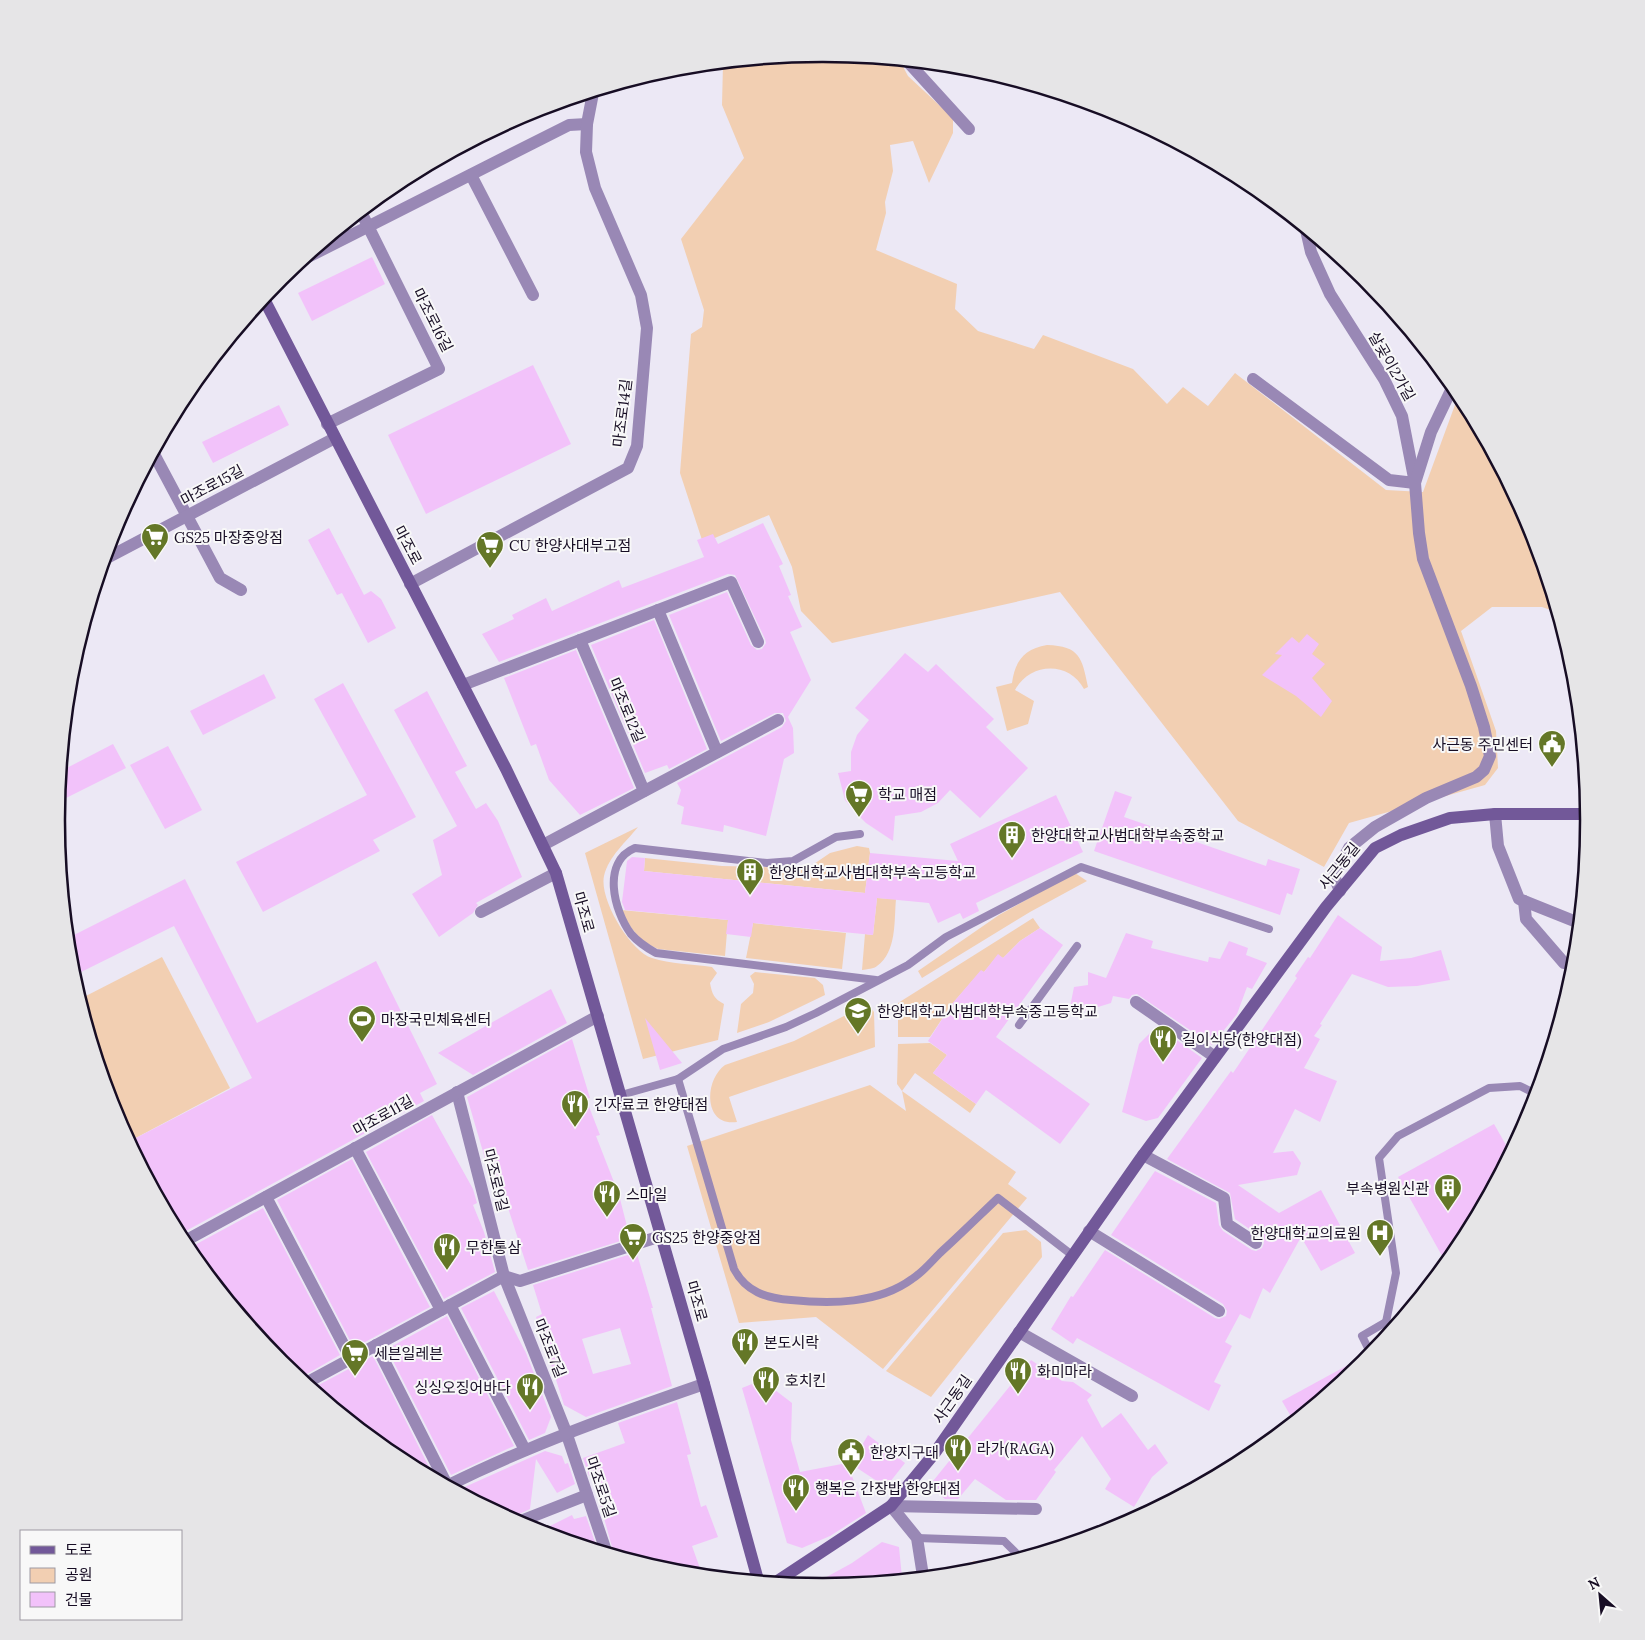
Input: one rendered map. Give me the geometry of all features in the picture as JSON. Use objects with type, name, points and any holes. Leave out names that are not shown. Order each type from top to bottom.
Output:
[{"type":"main road","name":"마조로","points":[[267,305],[463,685],[556,873],[662,1236],[756,1574]]},
{"type":"main road","name":"사근동길","points":[[784,1576],[891,1506],[934,1454],[1143,1155],[1374,848],[1401,834],[1450,818],[1495,814],[1580,814]]},
{"type":"street","points":[[914,68],[970,129]]},
{"type":"street","points":[[325,249],[569,125],[586,124],[592,99]]},
{"type":"street","name":"마조로14길","points":[[410,584],[628,468],[637,446],[647,328],[642,294],[595,188],[586,152],[586,124]]},
{"type":"street","points":[[471,175],[534,295]]},
{"type":"street","name":"마조로16길","points":[[327,424],[440,369],[363,217]]},
{"type":"street","name":"살곶이2가길","points":[[1308,239],[1311,252],[1330,294],[1384,379],[1402,416],[1415,483],[1423,559],[1471,686],[1484,727],[1490,756],[1484,770],[1476,777],[1426,798],[1375,827],[1350,848],[1334,876],[1340,891]]},
{"type":"street","points":[[1253,379],[1388,480],[1415,483],[1431,432],[1449,395]]},
{"type":"street","name":"마조로15길","points":[[114,553],[334,438]]},
{"type":"street","points":[[157,459],[220,578],[241,590]]},
{"type":"street","points":[[463,685],[731,582],[758,642]]},
{"type":"street","points":[[658,610],[717,752]]},
{"type":"street","name":"마조로12길","points":[[580,640],[644,791]]},
{"type":"street","points":[[543,845],[778,720]]},
{"type":"street","points":[[1495,814],[1498,846],[1519,899],[1574,921]]},
{"type":"street","points":[[481,912],[556,873]]},
{"type":"street","points":[[1524,901],[1526,919],[1564,963]]},
{"type":"street","points":[[1136,1002],[1215,1057]]},
{"type":"street","name":"마조로11길","points":[[191,1238],[598,1016]]},
{"type":"street","name":"마조로9길","points":[[458,1092],[504,1276]]},
{"type":"street","points":[[355,1148],[525,1450]]},
{"type":"street","points":[[1143,1155],[1224,1198],[1227,1224],[1256,1243]]},
{"type":"street","points":[[266,1197],[351,1359]]},
{"type":"street","points":[[1089,1231],[1219,1311]]},
{"type":"street","points":[[312,1380],[504,1276],[520,1282],[662,1236]]},
{"type":"street","name":"마조로7길","points":[[504,1276],[566,1432]]},
{"type":"street","points":[[1019,1332],[1132,1396]]},
{"type":"street","points":[[376,1345],[442,1475]]},
{"type":"street","points":[[455,1482],[566,1432],[704,1384]]},
{"type":"street","name":"마조로5길","points":[[566,1432],[604,1545]]},
{"type":"street","points":[[528,1518],[587,1495]]},
{"type":"street","points":[[891,1506],[1036,1509]]},
{"type":"street","points":[[891,1506],[917,1538],[922,1571]]},
{"type":"lane","points":[[860,834],[836,837],[793,861],[767,863],[635,848],[625,852],[618,863],[613,892],[620,914],[632,934],[643,945],[656,953],[877,980]]},
{"type":"lane","points":[[621,1095],[678,1079],[723,1049],[786,1027],[908,965],[946,937],[1081,866],[1269,929]]},
{"type":"lane","points":[[1019,1024],[1077,946]]},
{"type":"lane","points":[[678,1079],[734,1269],[741,1282],[752,1290],[781,1299],[814,1302],[849,1302],[885,1293],[914,1279],[998,1198],[1072,1255]]},
{"type":"lane","points":[[1367,1346],[1362,1336],[1386,1322],[1396,1273],[1378,1158],[1398,1136],[1489,1088],[1520,1086],[1529,1091]]},
{"type":"lane","points":[[917,1538],[1004,1541],[1016,1553]]},
{"type":"green space","points":[[822,62],[903,67],[908,76],[953,118],[953,133],[929,183],[913,141],[890,145],[893,171],[885,202],[886,213],[876,250],[957,284],[955,309],[978,331],[1034,349],[1043,335],[1133,369],[1167,404],[1183,387],[1208,406],[1235,373],[1386,490],[1423,492],[1455,404],[1479,441],[1502,485],[1540,577],[1550,610],[1542,607],[1492,607],[1461,631],[1496,731],[1498,768],[1485,785],[1349,823],[1324,867],[1238,821],[1060,592],[832,643],[801,611],[792,567],[769,515],[703,543],[680,473],[691,334],[702,327],[704,310],[681,239],[744,158],[722,105],[723,69],[773,64]]},
{"type":"green space","points":[[1047,645],[1066,648],[1078,656],[1084,668],[1088,687],[1084,689],[1069,673],[1060,670],[1050,668],[1030,674],[1015,690],[1034,701],[1028,724],[1007,731],[996,687],[1012,683],[1018,662],[1022,657],[1032,650]]},
{"type":"green space","points":[[638,827],[618,850],[606,869],[604,886],[611,910],[626,935],[643,953],[666,962],[712,967],[717,973],[710,983],[712,990],[714,996],[724,1004],[718,1040],[643,1059],[585,853]]},
{"type":"green space","points":[[857,846],[869,848],[870,853],[865,893],[644,871],[645,858],[722,866],[808,868],[830,853]]},
{"type":"green space","points":[[1075,873],[1087,881],[1030,912],[922,978],[918,971],[999,915]]},
{"type":"green space","points":[[877,898],[896,899],[893,935],[888,953],[883,960],[874,968],[862,970],[865,934],[873,935]]},
{"type":"green space","points":[[621,910],[728,920],[725,956],[658,949],[651,946],[636,933]]},
{"type":"green space","points":[[1033,918],[1040,928],[1020,941],[1003,958],[998,955],[984,972],[981,971],[952,1004],[930,1037],[898,1037],[898,1003]]},
{"type":"green space","points":[[753,923],[846,933],[842,969],[746,958]]},
{"type":"green space","points":[[162,957],[230,1088],[135,1138],[105,1063],[86,996]]},
{"type":"green space","points":[[755,972],[815,978],[823,985],[825,995],[769,1022],[737,1033],[741,1004],[753,993],[754,984],[750,976]]},
{"type":"green space","points":[[868,1004],[874,1012],[875,1047],[729,1097],[737,1122],[726,1122],[718,1117],[710,1101],[711,1091],[713,1081],[725,1065],[794,1041]]},
{"type":"green space","points":[[930,1043],[947,1055],[933,1073],[976,1104],[970,1113],[915,1073],[902,1091],[897,1084],[898,1044]]},
{"type":"green space","points":[[870,1085],[906,1111],[902,1091],[1016,1172],[1008,1184],[1027,1198],[883,1369],[816,1317],[739,1323],[687,1146]]},
{"type":"green space","points":[[1026,1230],[1041,1242],[1042,1257],[931,1397],[886,1371],[1003,1233]]},
{"type":"building","points":[[372,257],[385,284],[312,321],[298,293]]},
{"type":"building","points":[[533,365],[571,444],[426,514],[388,435]]},
{"type":"building","points":[[279,405],[289,425],[213,463],[202,442]]},
{"type":"building","points":[[763,523],[783,564],[779,566],[791,595],[788,596],[802,627],[790,632],[811,680],[788,717],[793,728],[794,753],[784,759],[766,836],[724,825],[723,832],[681,824],[684,807],[677,804],[681,790],[677,783],[782,727],[786,721],[783,713],[775,713],[721,741],[669,615],[727,592],[751,645],[757,650],[762,649],[766,643],[765,639],[735,575],[728,574],[499,662],[482,634],[514,619],[512,615],[546,598],[552,611],[619,580],[622,588],[704,557],[697,540],[713,534],[718,544]]},
{"type":"building","points":[[329,528],[364,595],[371,591],[381,599],[396,628],[368,643],[342,593],[337,595],[308,540]]},
{"type":"building","points":[[654,620],[707,749],[669,769],[667,765],[645,773],[591,645]]},
{"type":"building","points":[[1307,634],[1319,644],[1312,654],[1325,664],[1312,678],[1332,701],[1321,717],[1296,696],[1262,675],[1282,655],[1275,654],[1292,637],[1299,643]]},
{"type":"building","points":[[576,650],[634,788],[580,815],[549,780],[536,744],[531,746],[504,678]]},
{"type":"building","points":[[905,653],[928,672],[936,664],[994,719],[986,727],[1028,768],[980,818],[950,790],[938,803],[921,812],[895,816],[893,841],[866,823],[853,810],[845,800],[838,773],[851,771],[851,752],[857,735],[869,720],[855,708]]},
{"type":"building","points":[[264,674],[276,698],[203,735],[190,711]]},
{"type":"building","points":[[343,683],[416,817],[373,840],[380,851],[263,912],[236,862],[367,795],[314,699]]},
{"type":"building","points":[[427,691],[467,766],[455,772],[476,809],[486,803],[498,821],[522,877],[476,903],[478,905],[473,913],[439,937],[412,894],[442,875],[433,840],[457,826],[394,710]]},
{"type":"building","points":[[113,744],[126,768],[66,798],[67,768]]},
{"type":"building","points":[[168,746],[202,810],[165,829],[130,765]]},
{"type":"building","points":[[1115,791],[1132,797],[1124,817],[1266,866],[1268,859],[1300,869],[1292,895],[1287,893],[1280,915],[1094,851]]},
{"type":"building","points":[[1056,795],[1083,852],[976,903],[979,911],[963,919],[960,913],[938,923],[929,903],[877,898],[873,935],[753,923],[751,937],[726,934],[728,920],[625,910],[622,902],[627,861],[632,857],[645,858],[644,871],[865,893],[870,853],[958,861],[950,844]]},
{"type":"building","points":[[185,879],[257,1023],[376,961],[437,1084],[420,1093],[424,1101],[186,1231],[166,1199],[136,1138],[252,1078],[174,926],[81,972],[74,935]]},
{"type":"building","points":[[1338,915],[1382,947],[1380,961],[1411,958],[1441,950],[1450,980],[1417,986],[1388,987],[1352,974],[1320,1024],[1322,1025],[1314,1036],[1320,1039],[1304,1068],[1337,1081],[1320,1122],[1295,1109],[1273,1153],[1293,1151],[1301,1163],[1297,1175],[1238,1185],[1279,1213],[1321,1190],[1355,1253],[1321,1271],[1301,1237],[1270,1293],[1263,1288],[1250,1319],[1240,1314],[1225,1342],[1232,1346],[1214,1382],[1221,1385],[1209,1411],[1077,1338],[1073,1344],[1051,1329],[1071,1296],[1073,1297],[1105,1250],[1215,1318],[1219,1319],[1226,1316],[1227,1311],[1223,1304],[1111,1235],[1155,1171],[1216,1203],[1219,1225],[1223,1231],[1252,1250],[1256,1251],[1262,1248],[1264,1243],[1261,1237],[1235,1219],[1230,1193],[1167,1159],[1231,1071],[1233,1073],[1297,978],[1295,976],[1308,957],[1310,958]]},
{"type":"building","points":[[1040,928],[1063,945],[996,1037],[1090,1104],[1060,1144],[986,1090],[976,1104],[933,1073],[947,1055],[928,1041],[952,1004],[981,970],[984,972],[998,954],[1003,958],[1020,941]]},
{"type":"building","points":[[1126,933],[1153,941],[1151,948],[1208,962],[1209,957],[1220,959],[1229,941],[1248,948],[1246,955],[1267,963],[1252,989],[1247,987],[1237,1014],[1212,1045],[1137,994],[1132,995],[1129,999],[1113,996],[1111,1003],[1085,1011],[1070,1007],[1074,987],[1088,985],[1088,972],[1106,978]]},
{"type":"building","points":[[551,989],[567,1023],[473,1075],[438,1053]]},
{"type":"building","points":[[645,1018],[682,1063],[660,1070]]},
{"type":"building","points":[[1157,1026],[1202,1058],[1158,1118],[1146,1121],[1122,1112],[1139,1044]]},
{"type":"building","points":[[572,1039],[590,1098],[586,1099],[600,1135],[596,1136],[619,1195],[630,1238],[528,1270],[502,1189],[495,1193],[467,1097]]},
{"type":"building","points":[[432,1115],[473,1189],[477,1203],[473,1205],[484,1232],[495,1272],[444,1299],[366,1152]]},
{"type":"building","name":"부속병원신관","points":[[1494,1124],[1506,1145],[1479,1199],[1442,1255],[1398,1177]]},
{"type":"building","points":[[352,1159],[430,1307],[354,1348],[277,1200]]},
{"type":"building","points":[[263,1208],[340,1355],[306,1374],[253,1319],[196,1245]]},
{"type":"building","points":[[634,1253],[637,1254],[653,1308],[651,1308],[672,1386],[586,1417],[564,1405],[536,1317],[542,1314],[533,1285]],"holes":[[[620,1328],[631,1364],[593,1374],[582,1339]]]},
{"type":"building","points":[[494,1291],[526,1353],[551,1417],[545,1433],[529,1440],[461,1308]]},
{"type":"building","points":[[447,1316],[514,1446],[451,1475],[387,1349]]},
{"type":"building","points":[[373,1356],[429,1467],[361,1421],[318,1385]]},
{"type":"building","points":[[1031,1360],[1062,1381],[1073,1382],[1092,1395],[1087,1400],[1102,1428],[1121,1413],[1148,1450],[1155,1444],[1168,1463],[1152,1477],[1134,1507],[1105,1489],[1111,1479],[1082,1436],[1054,1470],[1056,1472],[1036,1500],[1006,1500],[975,1479],[958,1499],[945,1499],[929,1486]]},
{"type":"building","points":[[1348,1365],[1348,1365],[1291,1416],[1282,1401]]},
{"type":"building","points":[[762,1380],[792,1403],[791,1440],[800,1472],[847,1463],[866,1513],[830,1536],[802,1548],[787,1543],[742,1388]]},
{"type":"building","points":[[677,1402],[691,1454],[687,1455],[701,1507],[706,1505],[718,1537],[692,1546],[700,1567],[612,1548],[592,1475],[589,1476],[583,1458],[625,1443],[618,1423]]},
{"type":"building","points":[[868,1435],[905,1463],[886,1487],[851,1464]]},
{"type":"building","points":[[545,1451],[562,1456],[565,1464],[568,1463],[575,1484],[557,1493],[536,1459],[530,1509],[520,1514],[465,1487]]},
{"type":"building","points":[[572,1515],[574,1519],[586,1516],[595,1542],[579,1537],[550,1526]]},
{"type":"building","points":[[882,1542],[899,1547],[902,1573],[825,1578],[852,1563]]},
{"type":"place","name":"GS25 마장중앙점","points":[[155,561]]},
{"type":"place","name":"CU 한양사대부고점","points":[[490,569]]},
{"type":"place","name":"사근동 주민센터","points":[[1552,768]]},
{"type":"place","name":"학교 매점","points":[[859,818]]},
{"type":"place","name":"한양대학교사범대학부속중학교","points":[[1012,859]]},
{"type":"place","name":"한양대학교사범대학부속고등학교","points":[[750,896]]},
{"type":"place","name":"한양대학교사범대학부속중고등학교","points":[[858,1035]]},
{"type":"place","name":"마장국민체육센터","points":[[362,1043]]},
{"type":"place","name":"길이식당(한양대점)","points":[[1163,1063]]},
{"type":"place","name":"긴자료코 한양대점","points":[[575,1128]]},
{"type":"place","name":"부속병원신관","points":[[1448,1212]]},
{"type":"place","name":"스마일","points":[[607,1218]]},
{"type":"place","name":"한양대학교의료원","points":[[1380,1257]]},
{"type":"place","name":"GS25 한양중앙점","points":[[633,1261]]},
{"type":"place","name":"무한통삼","points":[[447,1271]]},
{"type":"place","name":"본도시락","points":[[745,1366]]},
{"type":"place","name":"세븐일레븐","points":[[355,1377]]},
{"type":"place","name":"화미마라","points":[[1018,1395]]},
{"type":"place","name":"호치킨","points":[[766,1404]]},
{"type":"place","name":"싱싱오징어바다","points":[[530,1411]]},
{"type":"place","name":"라가(RAGA)","points":[[958,1472]]},
{"type":"place","name":"한양지구대","points":[[851,1476]]},
{"type":"place","name":"행복은 간장밥 한양대점","points":[[796,1512]]}]
